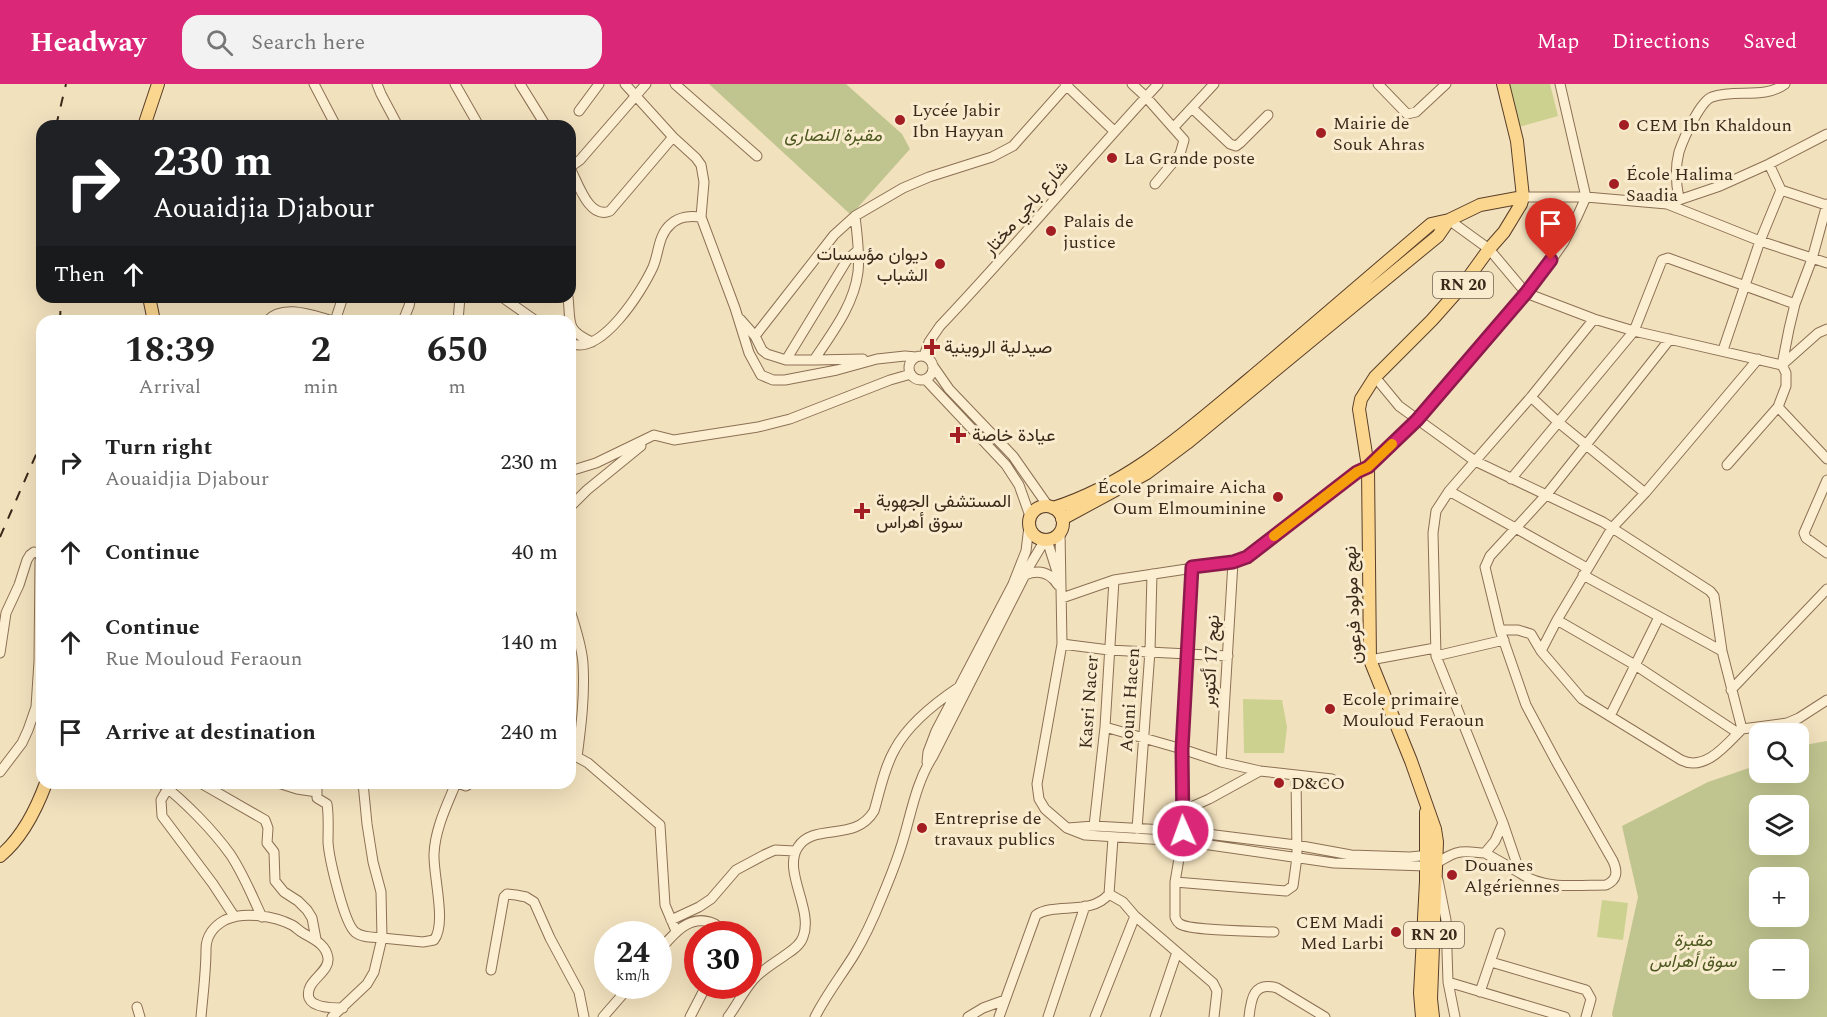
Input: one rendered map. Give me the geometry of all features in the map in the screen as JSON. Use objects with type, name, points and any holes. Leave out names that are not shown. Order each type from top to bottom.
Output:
[{"type":"main road","points":[[146,120],[158,84]]},
{"type":"main road","points":[[1051,507],[1061,515],[1061,526],[1056,536],[1046,540],[1035,536],[1030,521],[1036,509],[1080,498],[1106,486],[1162,450],[1261,370],[1431,225],[1449,220],[1480,205],[1523,197],[1517,141],[1503,84]]},
{"type":"main road","name":"RN 20","points":[[1368,467],[1359,409],[1361,399],[1375,377],[1463,285],[1504,232],[1523,197]]},
{"type":"main road","points":[[1061,526],[1147,473],[1187,443],[1438,236],[1449,220]]},
{"type":"main road","name":"نهج مولود فرعون","points":[[1368,467],[1370,660],[1427,804],[1435,829],[1435,862]]},
{"type":"main road","points":[[0,856],[32,817],[44,789]]},
{"type":"main road","name":"RN 20","points":[[1422,1017],[1420,993],[1435,862]]},
{"type":"main road","name":"RN 20","points":[[1433,1017],[1431,999],[1435,862]]},
{"type":"street","points":[[314,84],[333,120]]},
{"type":"street","points":[[378,84],[395,120]]},
{"type":"street","points":[[454,84],[475,120]]},
{"type":"street","points":[[520,84],[542,120]]},
{"type":"street","points":[[579,111],[599,84]]},
{"type":"street","points":[[625,84],[701,165],[704,182],[701,217],[749,353],[761,375],[785,380],[807,377],[877,359]]},
{"type":"street","points":[[576,163],[646,84]]},
{"type":"street","points":[[675,84],[757,156]]},
{"type":"street","points":[[755,336],[834,235],[855,216],[914,183],[992,158],[1013,146],[1066,84],[1114,131]]},
{"type":"street","points":[[1132,84],[1183,137],[1184,146],[1180,154],[1155,184]]},
{"type":"street","name":"شارع باجي مختار","points":[[920,357],[939,326],[1017,244],[1114,131],[1158,84]]},
{"type":"street","points":[[1174,127],[1214,84]]},
{"type":"street","points":[[1378,84],[1410,115],[1446,84]]},
{"type":"street","points":[[1061,590],[1233,562],[1247,557],[1357,472],[1368,467],[1417,420],[1526,293],[1564,242],[1586,197],[1560,84]]},
{"type":"street","points":[[1679,199],[1676,181],[1679,153],[1702,105],[1709,98],[1719,95],[1767,92],[1782,85]]},
{"type":"street","points":[[1192,108],[1230,144],[1236,146],[1268,115]]},
{"type":"street","points":[[1668,204],[1714,189],[1827,134]]},
{"type":"street","points":[[576,179],[590,206],[599,213],[610,211],[673,137]]},
{"type":"street","points":[[1723,350],[1781,190],[1769,164]]},
{"type":"street","points":[[1727,465],[1778,406],[1786,386],[1786,373],[1782,365],[1795,304],[1812,258],[1826,204],[1781,190]]},
{"type":"street","points":[[1523,197],[1586,197],[1668,204],[1761,241],[1827,263]]},
{"type":"street","points":[[576,345],[592,342],[607,332],[631,306],[645,283],[658,255],[663,233],[669,225],[687,216],[701,217]]},
{"type":"street","points":[[814,360],[842,317],[855,288],[858,250],[855,216]]},
{"type":"street","points":[[1449,220],[1489,249],[1526,293],[1594,319],[1634,331],[1782,365]]},
{"type":"street","points":[[786,360],[847,260],[858,250]]},
{"type":"street","points":[[1511,479],[1634,331],[1660,261],[1665,258],[1795,304]]},
{"type":"street","points":[[511,303],[528,315]]},
{"type":"street","points":[[735,308],[762,350],[786,360],[877,359],[905,356],[930,360],[949,389],[1013,456],[1051,507]]},
{"type":"street","points":[[274,315],[278,312],[290,312],[305,315]]},
{"type":"street","points":[[1520,873],[1503,823],[1436,652],[1432,533],[1436,512],[1449,491],[1532,397],[1594,319]]},
{"type":"street","points":[[1782,365],[1818,333],[1827,329]]},
{"type":"street","points":[[576,334],[592,342]]},
{"type":"street","points":[[1061,526],[1062,644],[1036,784],[1039,799],[1045,809],[1067,828],[1086,836],[1182,841],[1334,863],[1435,862],[1458,852],[1485,853],[1531,880],[1560,885],[1606,885],[1616,876],[1616,868],[1526,705],[1500,630],[1486,565],[1490,556],[1547,494],[1670,339]]},
{"type":"street","points":[[920,357],[909,367],[911,374],[917,379],[925,379],[931,374],[933,366]]},
{"type":"street","points":[[1540,651],[1612,528],[1645,494],[1758,359]]},
{"type":"street","points":[[576,469],[596,463],[654,435],[674,440],[758,427],[790,419],[911,374]]},
{"type":"street","points":[[1375,377],[1399,406],[1475,461],[1547,494],[1612,528],[1709,590],[1714,596],[1722,651],[1740,731]]},
{"type":"street","points":[[729,1017],[755,978],[794,950],[803,939],[806,924],[794,868],[795,851],[801,842],[811,836],[858,827],[870,818],[889,763],[900,740],[926,712],[962,687],[1016,577],[1026,551],[1030,521],[1019,485],[1006,465],[925,379]]},
{"type":"street","points":[[1532,397],[1558,422],[1645,494]]},
{"type":"street","points":[[1778,406],[1827,459]]},
{"type":"street","points":[[576,501],[654,435]]},
{"type":"street","points":[[1827,480],[1804,533],[1806,538],[1827,553]]},
{"type":"street","points":[[1449,491],[1659,617],[1722,651]]},
{"type":"street","points":[[1046,540],[1061,590]]},
{"type":"street","points":[[815,1017],[858,947],[881,900],[900,850],[933,739],[1046,540]]},
{"type":"street","points":[[0,653],[6,613],[27,560],[30,555],[36,552]]},
{"type":"street","name":"نهج 17 أكتوبر","points":[[1221,762],[1233,562]]},
{"type":"street","points":[[1192,567],[1182,749],[1183,831],[1175,882],[1176,921],[1182,925],[1196,927],[1274,932]]},
{"type":"street","points":[[1025,575],[1035,572],[1048,574],[1053,577],[1061,590]]},
{"type":"street","name":"Aouni Hacen","points":[[1137,829],[1150,651],[1152,574]]},
{"type":"street","name":"Kasri Nacer","points":[[1094,826],[1105,727],[1114,580]]},
{"type":"street","points":[[1731,690],[1827,589]]},
{"type":"street","points":[[1610,716],[1659,617]]},
{"type":"street","points":[[1557,620],[1635,665],[1740,731]]},
{"type":"street","points":[[1500,630],[1531,634],[1540,651],[1582,699],[1688,764],[1699,764],[1706,760],[1740,731],[1787,723],[1827,700]]},
{"type":"street","points":[[576,634],[583,663],[583,691],[576,742]]},
{"type":"street","points":[[1370,660],[1436,652],[1504,640]]},
{"type":"street","points":[[1062,644],[1109,650],[1228,656]]},
{"type":"street","points":[[0,772],[22,743],[36,707]]},
{"type":"street","points":[[1105,727],[1221,762],[1260,771],[1332,779]]},
{"type":"street","points":[[576,758],[597,771],[660,825],[665,905],[676,931]]},
{"type":"street","points":[[1182,811],[1260,771]]},
{"type":"street","points":[[1175,882],[1286,891],[1293,886],[1297,857],[1296,776]]},
{"type":"street","points":[[164,789],[161,800],[162,816],[234,916]]},
{"type":"street","points":[[168,789],[210,830],[231,855],[262,917]]},
{"type":"street","points":[[211,789],[265,820],[268,828],[267,843],[274,852],[275,881],[307,910],[312,918],[316,939]]},
{"type":"street","points":[[317,789],[317,798],[327,804],[328,844],[336,881],[352,929],[360,936],[423,942],[434,940],[440,928],[435,842],[455,789]]},
{"type":"street","points":[[332,1017],[367,984],[374,972],[382,938],[381,892],[373,862],[364,789]]},
{"type":"street","points":[[1485,853],[1495,841],[1503,823]]},
{"type":"street","points":[[1067,828],[1094,826],[1183,831],[1296,845],[1351,855],[1435,862]]},
{"type":"street","points":[[999,1017],[1036,915],[1042,912],[1085,906],[1103,900],[1109,894],[1113,837]]},
{"type":"street","points":[[671,920],[711,899],[736,870],[775,850],[795,851]]},
{"type":"street","points":[[1435,862],[1446,920],[1448,982],[1455,1017]]},
{"type":"street","points":[[491,970],[503,898],[507,894],[526,897],[536,905],[550,938],[570,973],[579,992],[584,1017]]},
{"type":"street","points":[[1109,894],[1123,902],[1135,916],[1213,983],[1217,991],[1214,1017]]},
{"type":"street","points":[[1048,1017],[1085,906]]},
{"type":"street","points":[[201,1017],[206,972],[206,945],[209,935],[215,927],[234,916],[270,918],[291,925],[316,939],[325,949],[328,962],[312,984],[309,998],[319,1005],[342,1008]]},
{"type":"street","points":[[1095,1017],[1135,916]]},
{"type":"street","points":[[672,936],[684,926]]},
{"type":"street","points":[[1480,992],[1500,933]]},
{"type":"street","points":[[1155,1017],[1177,952]]},
{"type":"street","points":[[1491,962],[1586,990],[1591,999],[1586,1017]]},
{"type":"street","points":[[1448,982],[1565,1017]]},
{"type":"street","points":[[1249,1017],[1252,1000],[1257,991],[1260,987],[1269,986],[1277,988],[1325,1017]]},
{"type":"street","points":[[603,1017],[619,999]]},
{"type":"street","points":[[690,1017],[699,999]]},
{"type":"street","points":[[968,1017],[1005,999]]},
{"type":"street","points":[[137,1007],[140,1017]]},
{"type":"green space","name":"مقبرة النصارى","points":[[709,84],[846,84],[902,134],[910,149],[851,215]]},
{"type":"green space","points":[[1508,84],[1550,84],[1558,116],[1519,127]]},
{"type":"green space","points":[[1243,699],[1282,700],[1287,727],[1284,753],[1244,753]]},
{"type":"green space","name":"مقبرة سوق أهراس","points":[[1827,741],[1827,1017],[1613,1017],[1638,897],[1622,826],[1708,782],[1749,768],[1749,783],[1809,783],[1809,744]]},
{"type":"green space","points":[[1602,900],[1628,903],[1623,940],[1597,937]]},
{"type":"railway","points":[[57,120],[66,84]]},
{"type":"railway","points":[[60,315],[61,303]]},
{"type":"railway","points":[[0,537],[36,455]]},
{"type":"slow traffic","points":[[1274,536],[1357,472],[1368,467],[1392,444]]},
{"type":"place","name":"Lycée Jabir Ibn Hayyan","points":[[900,120]]},
{"type":"place","name":"CEM Ibn Khaldoun","points":[[1624,125]]},
{"type":"place","name":"Mairie de Souk Ahras","points":[[1321,133]]},
{"type":"place","name":"La Grande poste","points":[[1112,158]]},
{"type":"place","name":"École Halima Saadia","points":[[1614,184]]},
{"type":"place","name":"Palais de justice","points":[[1051,231]]},
{"type":"place","name":"ديوان مؤسسات الشباب","points":[[940,264]]},
{"type":"place","name":"صيدلية الروينية","points":[[932,347]]},
{"type":"place","name":"عيادة خاصة","points":[[958,435]]},
{"type":"place","name":"École primaire Aicha Oum Elmouminine","points":[[1278,497]]},
{"type":"place","name":"المستشفى الجهوية سوق أهراس","points":[[862,511]]},
{"type":"place","name":"Ecole primaire Mouloud Feraoun","points":[[1330,709]]},
{"type":"place","name":"D&CO","points":[[1279,783]]},
{"type":"place","name":"Entreprise de travaux publics","points":[[922,828]]},
{"type":"place","name":"Douanes Algériennes","points":[[1452,875]]},
{"type":"place","name":"CEM Madi Med Larbi","points":[[1396,932]]},
{"type":"route","points":[[1183,831],[1182,749],[1192,567],[1233,562],[1247,557],[1357,472],[1368,467],[1417,420],[1539,279],[1551,260]]}]
